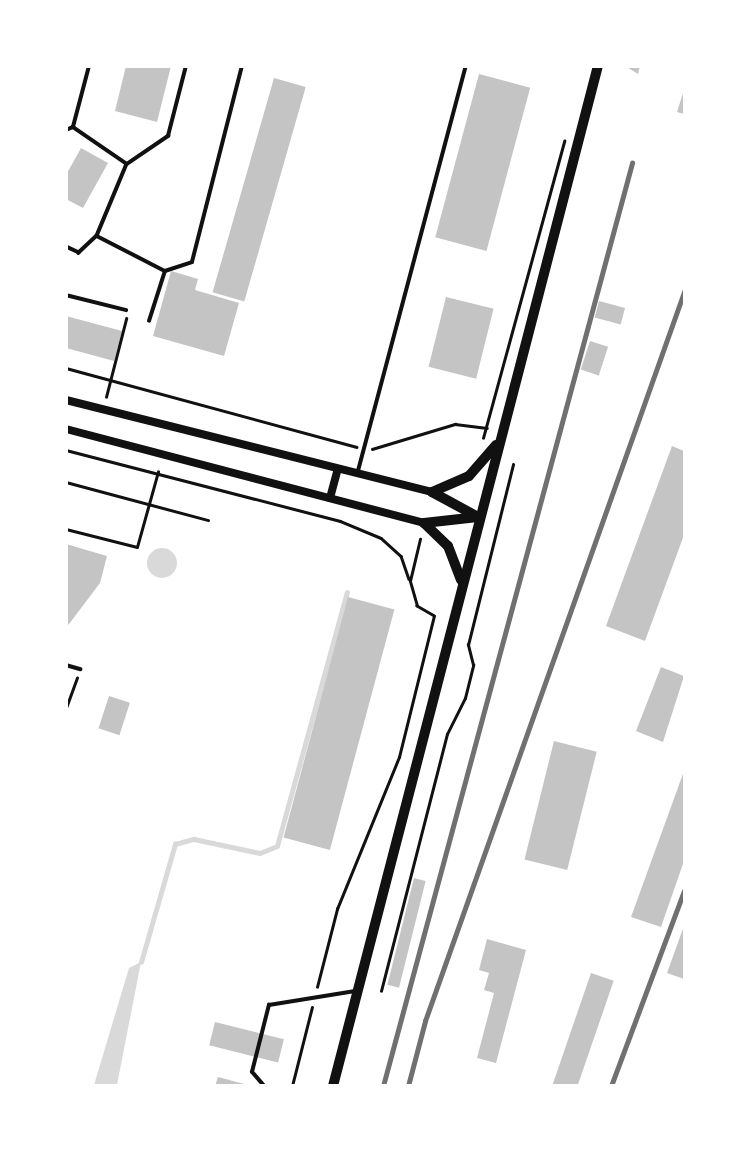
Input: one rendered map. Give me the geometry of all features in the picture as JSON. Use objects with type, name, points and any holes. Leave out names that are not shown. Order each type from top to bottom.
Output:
[{"type":"main road","points":[[333,1086],[461,580],[598,66]]},
{"type":"main road","points":[[432,492],[469,477],[498,443]]},
{"type":"main road","points":[[432,492],[478,517]]},
{"type":"main road","points":[[424,523],[478,517]]},
{"type":"main road","points":[[424,523],[448,546],[461,580]]},
{"type":"street","points":[[66,400],[432,492]]},
{"type":"street","points":[[66,429],[424,523]]},
{"type":"street","points":[[330,498],[338,469]]},
{"type":"lane","points":[[73,127],[89,66]]},
{"type":"lane","points":[[66,247],[79,253],[97,236],[127,164],[168,136],[186,66]]},
{"type":"lane","points":[[97,236],[165,271],[192,262],[242,66]]},
{"type":"lane","points":[[357,473],[466,66]]},
{"type":"lane","points":[[66,130],[73,127]]},
{"type":"lane","points":[[73,127],[127,164]]},
{"type":"lane","points":[[149,321],[165,271]]},
{"type":"lane","points":[[66,295],[126,310]]},
{"type":"lane","points":[[66,665],[80,669]]},
{"type":"lane","points":[[264,1086],[252,1072],[269,1005],[357,990]]},
{"type":"path","points":[[482,443],[566,134]]},
{"type":"path","points":[[102,409],[112,380],[126,310],[149,321]]},
{"type":"path","points":[[66,368],[253,415]]},
{"type":"path","points":[[66,450],[158,472],[381,538],[401,556],[417,607],[434,617],[399,757],[337,909],[292,1086]]},
{"type":"path","points":[[381,991],[447,734],[466,698],[473,665],[468,645],[513,465]]},
{"type":"path","points":[[66,528],[137,547],[158,472]]},
{"type":"path","points":[[66,482],[208,520]]},
{"type":"path","points":[[410,582],[420,539]]},
{"type":"path","points":[[66,708],[80,669]]},
{"type":"shaded area","points":[[162,548],[173,552],[177,563],[173,574],[162,578],[151,574],[147,563],[151,552]]},
{"type":"shaded area","points":[[141,962],[117,1085],[94,1085],[129,968]]},
{"type":"building","points":[[126,66],[171,66],[157,122],[115,111]]},
{"type":"building","points":[[625,66],[640,66],[638,74]]},
{"type":"building","points":[[479,74],[530,88],[486,251],[435,237]]},
{"type":"building","points":[[274,78],[306,87],[244,301],[213,292]]},
{"type":"building","points":[[684,90],[684,114],[677,112]]},
{"type":"building","points":[[81,148],[108,163],[83,208],[66,199],[66,175]]},
{"type":"building","points":[[171,271],[198,279],[195,290],[239,303],[224,356],[153,336]]},
{"type":"building","points":[[446,297],[494,309],[476,379],[429,367]]},
{"type":"building","points":[[599,301],[625,308],[621,324],[595,317]]},
{"type":"building","points":[[66,316],[122,331],[114,361],[66,348]]},
{"type":"building","points":[[590,341],[608,347],[599,375],[581,370]]},
{"type":"building","points":[[672,446],[684,451],[684,535],[645,641],[606,626]]},
{"type":"building","points":[[66,544],[107,556],[100,583],[66,628]]},
{"type":"building","points":[[348,597],[394,609],[330,850],[284,838]]},
{"type":"building","points":[[661,667],[684,676],[663,742],[636,731]]},
{"type":"building","points":[[109,696],[130,703],[119,735],[98,728]]},
{"type":"building","points":[[554,741],[597,752],[567,870],[524,859]]},
{"type":"building","points":[[684,771],[684,861],[661,927],[631,917]]},
{"type":"building","points":[[414,878],[426,881],[399,988],[387,985]]},
{"type":"building","points":[[684,926],[684,979],[667,973]]},
{"type":"building","points":[[487,939],[526,950],[496,1063],[477,1058],[494,993],[484,990],[489,973],[479,970]]},
{"type":"building","points":[[591,973],[614,981],[577,1086],[552,1086]]},
{"type":"building","points":[[215,1022],[284,1039],[278,1062],[209,1045]]},
{"type":"building","points":[[218,1077],[248,1085],[248,1086],[215,1086]]},
{"type":"waterway","points":[[141,962],[175,844],[194,839],[260,853],[277,846],[347,592]]},
{"type":"railway","points":[[383,1086],[632,163]]},
{"type":"railway","points":[[408,1086],[425,1021],[684,292]]},
{"type":"railway","points":[[611,1086],[684,891]]}]
